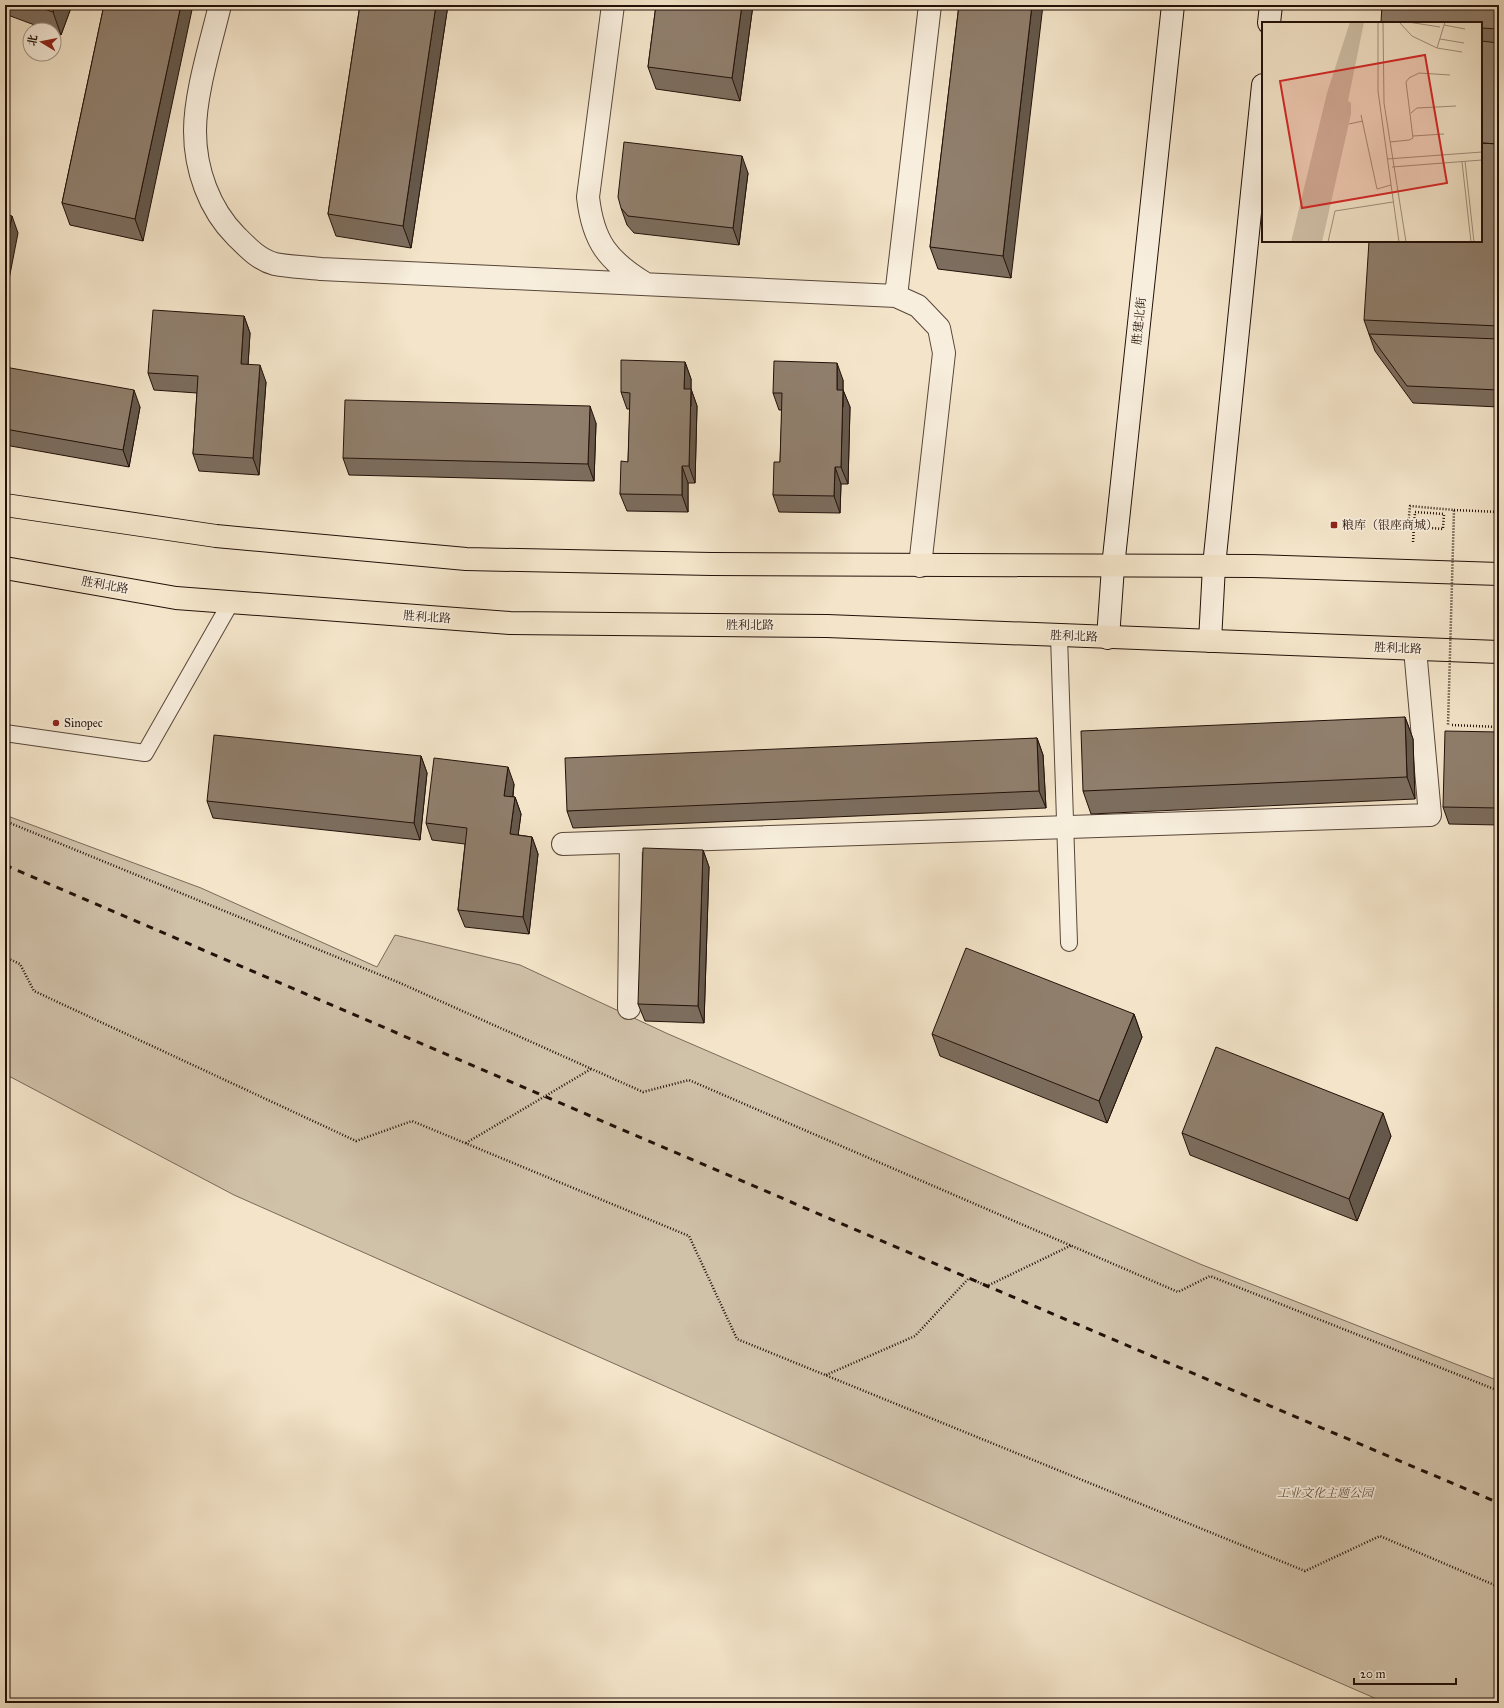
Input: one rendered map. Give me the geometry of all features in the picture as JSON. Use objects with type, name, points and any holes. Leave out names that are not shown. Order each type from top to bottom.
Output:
[{"type":"highway","points":[[5,505],[216,536],[466,559],[711,564],[920,566],[1214,566],[1499,574]]},
{"type":"highway","name":"胜利北路","points":[[5,568],[176,598],[510,623],[826,626],[1499,652]]},
{"type":"street","points":[[220,5],[198,104],[195,131],[199,168],[210,201],[228,228],[254,254],[274,264],[321,269],[896,296],[918,306],[939,328],[944,353],[920,566]]},
{"type":"street","points":[[613,5],[588,197],[590,221],[602,247],[624,270],[647,284]]},
{"type":"street","points":[[896,296],[930,5]]},
{"type":"street","name":"胜建北街","points":[[1108,638],[1113,567],[1173,5]]},
{"type":"street","points":[[1269,22],[1271,5]]},
{"type":"street","points":[[1210,641],[1214,566],[1262,95]]},
{"type":"street","points":[[563,844],[1065,826],[1430,815],[1415,649]]},
{"type":"street","points":[[629,1008],[631,842]]},
{"type":"lane","points":[[5,733],[145,753],[231,602]]},
{"type":"lane","points":[[1059,636],[1069,943]]},
{"type":"path","points":[[1415,512],[1444,514],[1443,529],[1408,526],[1410,506],[1499,512]]},
{"type":"path","points":[[1454,510],[1448,725],[1499,727]]},
{"type":"path","points":[[5,821],[400,983],[643,1092],[689,1080],[1178,1292],[1210,1276],[1499,1391]]},
{"type":"path","points":[[5,957],[20,964],[34,992],[356,1141],[412,1121],[689,1236],[737,1339],[1305,1571],[1380,1536],[1499,1587]]},
{"type":"path","points":[[465,1143],[591,1069]]},
{"type":"path","points":[[826,1375],[914,1336],[969,1278],[987,1286],[1072,1245]]},
{"type":"green space","name":"工业文化主题公园","points":[[5,815],[201,888],[377,967],[395,935],[520,965],[666,1033],[1200,1264],[1499,1381],[1499,1703],[1386,1703],[1032,1549],[234,1195],[5,1074]]},
{"type":"building","points":[[32,5],[55,5],[53,12]]},
{"type":"building","points":[[104,5],[181,5],[135,219],[62,203]]},
{"type":"building","points":[[360,5],[436,5],[403,226],[328,214]]},
{"type":"building","points":[[656,5],[742,5],[732,78],[648,67]]},
{"type":"building","points":[[959,5],[1032,5],[1003,256],[930,247]]},
{"type":"building","points":[[1382,5],[1499,5],[1499,29],[1482,28],[1482,22],[1381,22]]},
{"type":"building","points":[[1482,41],[1499,43],[1499,144],[1482,143]]},
{"type":"building","points":[[624,142],[742,156],[733,228],[628,216],[621,208],[618,197]]},
{"type":"building","points":[[1482,143],[1499,144],[1499,326],[1364,320],[1369,242],[1482,242]]},
{"type":"building","points":[[5,214],[12,216],[5,251]]},
{"type":"building","points":[[153,310],[244,316],[241,364],[260,365],[253,458],[193,454],[198,376],[148,373]]},
{"type":"building","points":[[1369,334],[1499,339],[1499,390],[1407,386]]},
{"type":"building","points":[[621,360],[685,362],[684,389],[691,389],[689,466],[682,466],[682,495],[620,494],[621,461],[628,462],[630,393],[621,392]]},
{"type":"building","points":[[774,361],[837,363],[837,390],[843,390],[841,467],[835,467],[834,496],[773,495],[774,462],[780,462],[782,393],[773,393]]},
{"type":"building","points":[[5,367],[134,390],[123,450],[5,429]]},
{"type":"building","points":[[345,400],[590,406],[588,464],[343,458]]},
{"type":"building","points":[[1405,717],[1407,777],[1083,791],[1081,731]]},
{"type":"building","points":[[1445,731],[1499,732],[1499,808],[1443,807]]},
{"type":"building","points":[[214,735],[421,756],[414,823],[207,801]]},
{"type":"building","points":[[1037,738],[1039,791],[567,811],[565,758]]},
{"type":"building","points":[[434,758],[508,767],[504,796],[515,797],[510,834],[532,837],[523,917],[458,910],[467,828],[426,823]]},
{"type":"building","points":[[643,848],[703,850],[698,1006],[638,1004]]},
{"type":"building","points":[[966,948],[1134,1014],[1099,1101],[932,1034]]},
{"type":"building","points":[[1216,1047],[1383,1113],[1349,1199],[1182,1133]]},
{"type":"railway","points":[[5,865],[987,1286],[1499,1503]]},
{"type":"place","name":"粮库（银座商城）","points":[[1334,525]]},
{"type":"place","name":"Sinopec","points":[[56,723]]}]
